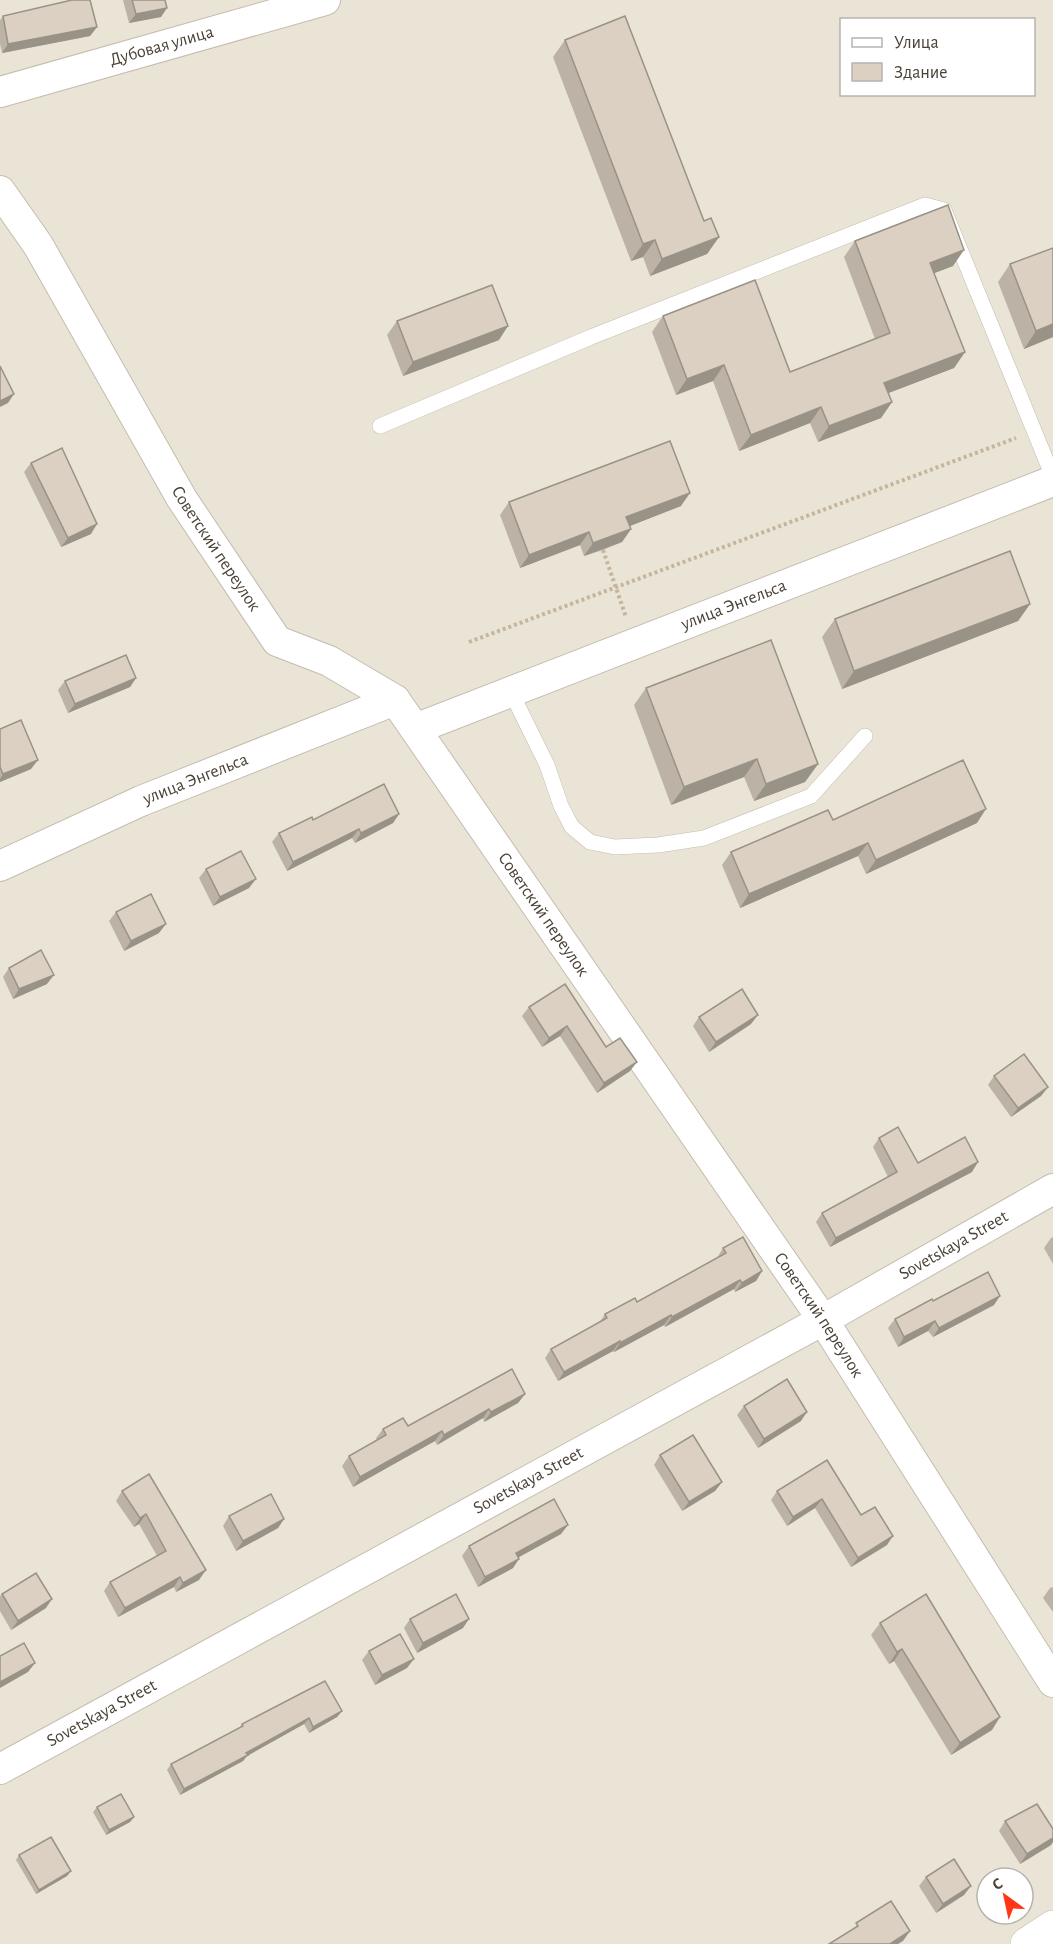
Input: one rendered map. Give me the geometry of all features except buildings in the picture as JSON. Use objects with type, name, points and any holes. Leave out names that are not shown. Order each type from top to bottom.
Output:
[{"type":"street","name":"Дубовая улица","points":[[0,92],[325,0]]},
{"type":"street","name":"Советский переулок","points":[[0,191],[38,245],[182,499],[277,641],[329,661],[395,700],[823,1320],[1053,1682]]},
{"type":"street","name":"улица Энгельса","points":[[415,729],[1053,479]]},
{"type":"street","name":"улица Энгельса","points":[[0,866],[141,801],[395,700]]},
{"type":"street","name":"Sovetskaya Street","points":[[0,1769],[823,1320],[1053,1189]]},
{"type":"street","points":[[1027,1944],[1053,1928]]},
{"type":"lane","points":[[380,426],[591,337],[925,205],[944,210],[1053,479]]},
{"type":"lane","points":[[511,692],[547,765],[561,806],[572,827],[590,842],[615,847],[658,845],[704,838],[810,796],[865,736]]},
{"type":"path","points":[[469,642],[1034,431]]},
{"type":"path","points":[[603,550],[636,643]]},
{"type":"shaded area","points":[[0,0],[1053,0],[1053,1944],[0,1944]]}]
